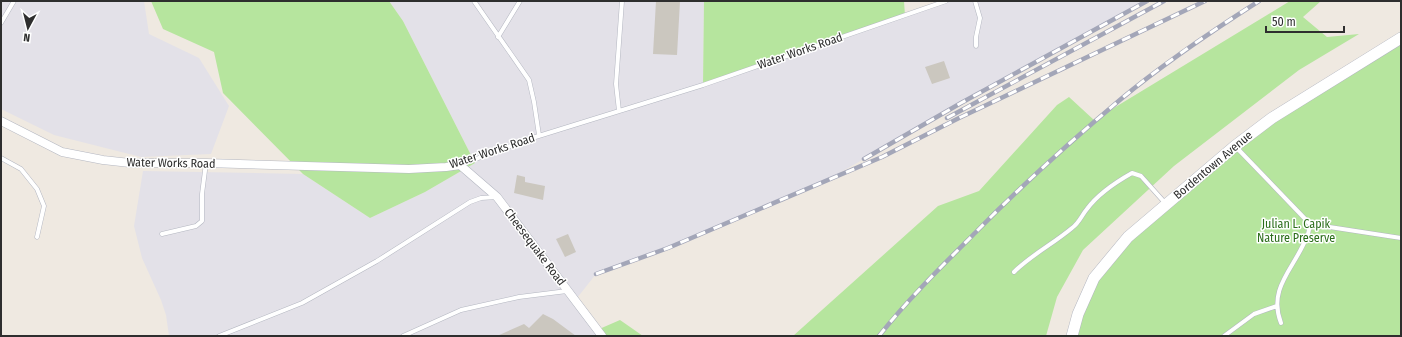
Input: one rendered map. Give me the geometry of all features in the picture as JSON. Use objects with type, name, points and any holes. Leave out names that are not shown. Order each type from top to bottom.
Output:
[{"type":"main road","name":"Bordentown Avenue","points":[[1072,336],[1078,314],[1094,278],[1128,238],[1235,146],[1272,118],[1401,38]]},
{"type":"street","name":"Water Works Road","points":[[1,121],[62,152],[96,159],[130,163],[206,163],[409,169],[446,167],[460,164]]},
{"type":"street","name":"Cheesequake Road","points":[[460,164],[497,197],[602,336]]},
{"type":"lane","points":[[1,23],[14,1]]},
{"type":"lane","points":[[474,1],[529,80],[539,136]]},
{"type":"lane","points":[[498,37],[520,1]]},
{"type":"lane","points":[[619,111],[616,84],[622,1]]},
{"type":"lane","name":"Water Works Road","points":[[460,164],[539,136],[710,82],[946,1]]},
{"type":"lane","points":[[975,1],[980,18],[976,37],[976,46]]},
{"type":"lane","points":[[1235,146],[1310,224],[1401,238]]},
{"type":"lane","points":[[1,158],[21,169],[37,189],[44,206],[37,237]]},
{"type":"lane","points":[[162,234],[196,226],[202,222],[202,194],[206,163]]},
{"type":"lane","points":[[1014,272],[1024,262],[1052,243],[1080,221],[1087,209],[1109,187],[1132,172],[1141,176],[1167,204]]},
{"type":"lane","points":[[219,336],[302,303],[377,261],[470,202],[481,198],[497,197]]},
{"type":"lane","points":[[1281,324],[1277,313],[1277,296],[1285,277],[1308,236],[1310,224]]},
{"type":"lane","points":[[403,336],[461,310],[519,297],[568,291]]},
{"type":"lane","points":[[1224,336],[1254,314],[1277,306]]},
{"type":"shaded area","points":[[1,1],[144,1],[149,34],[199,58],[229,106],[211,154],[141,157],[54,135],[1,109]]},
{"type":"shaded area","points":[[389,1],[704,1],[703,85],[948,1],[1147,1],[961,103],[829,179],[668,248],[596,274],[577,298],[602,336],[169,336],[166,315],[161,300],[142,258],[134,226],[143,171],[303,174],[370,218],[425,192],[475,163],[403,21]]},
{"type":"green space","points":[[151,1],[389,1],[403,21],[475,163],[425,192],[370,218],[303,174],[223,93],[214,52],[163,29]]},
{"type":"green space","points":[[704,1],[904,1],[905,16],[703,85]]},
{"type":"green space","points":[[1290,1],[1321,1],[1303,17],[1327,37],[1359,34],[1299,70],[1174,166],[1083,250],[1057,297],[1046,336],[793,336],[938,206],[979,191],[1057,105],[1069,97],[1094,120]]},
{"type":"green space","name":"Julian L. Capik Nature Preserve","points":[[1401,38],[1401,336],[1072,336],[1094,278],[1128,237],[1235,146]]},
{"type":"green space","points":[[620,320],[643,336],[602,336],[597,330]]},
{"type":"building","points":[[656,1],[680,1],[677,55],[653,54]]},
{"type":"building","points":[[944,61],[950,78],[932,84],[925,67]]},
{"type":"building","points":[[517,175],[525,177],[525,182],[545,186],[543,200],[514,193]]},
{"type":"building","points":[[568,234],[576,252],[565,257],[556,239]]},
{"type":"building","points":[[543,314],[553,319],[576,336],[497,336],[524,324],[529,328]]},
{"type":"railway","points":[[864,159],[961,103],[1147,1]]},
{"type":"railway","points":[[947,118],[1164,1]]},
{"type":"railway","points":[[596,274],[668,248],[882,157],[959,118],[1205,1]]},
{"type":"railway","points":[[879,336],[938,270],[1011,197],[1065,147],[1121,99],[1171,60],[1259,1]]}]
